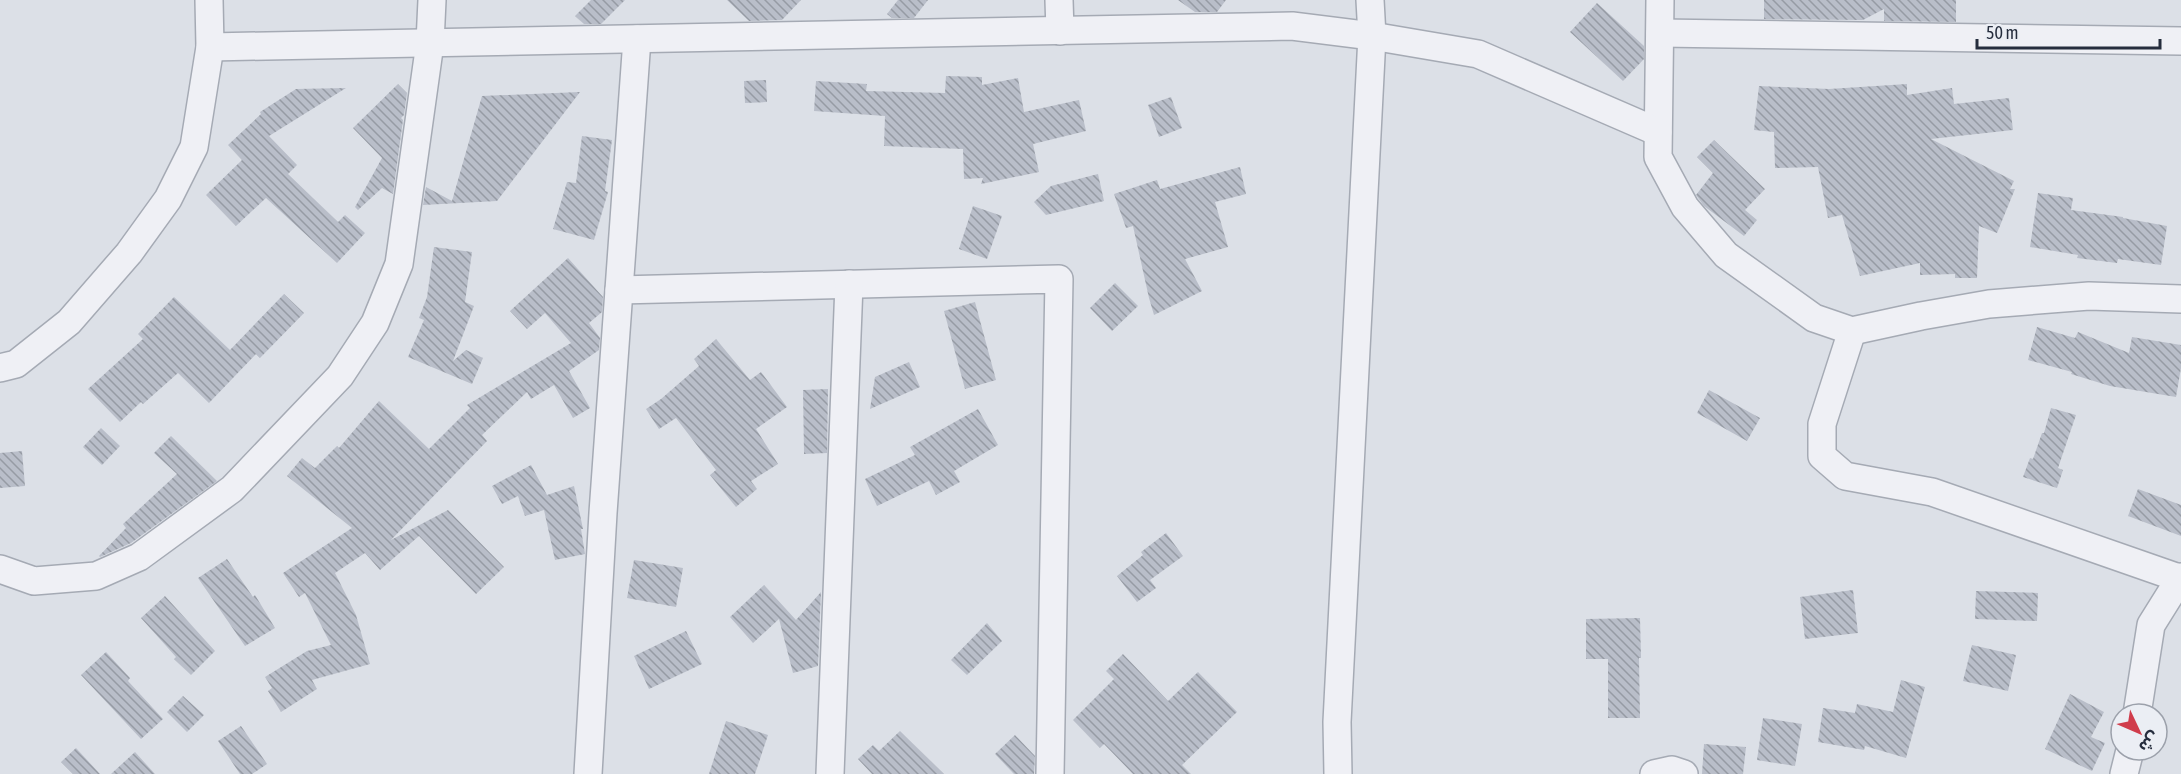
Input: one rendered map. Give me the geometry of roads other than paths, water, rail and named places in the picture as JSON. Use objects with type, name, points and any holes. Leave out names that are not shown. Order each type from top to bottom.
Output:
[{"type":"street","points":[[0,368],[16,364],[69,322],[129,253],[168,199],[194,147],[210,47],[209,0]]},
{"type":"street","points":[[0,570],[34,580],[96,576],[140,557],[232,489],[340,376],[375,323],[399,264],[430,43],[432,0]]},
{"type":"street","points":[[1059,0],[1060,31]]},
{"type":"street","points":[[1338,774],[1337,722],[1372,36],[1370,0]]},
{"type":"street","points":[[1660,0],[1658,157],[1685,207],[1726,255],[1814,318],[1852,332],[1921,316],[1989,304],[2090,296],[2181,299]]},
{"type":"street","points":[[210,47],[1292,26],[1372,36],[1478,54],[1658,132]]},
{"type":"street","points":[[1660,33],[2181,41]]},
{"type":"street","points":[[588,774],[603,513],[637,39]]},
{"type":"street","points":[[619,290],[1059,279],[1050,774]]},
{"type":"street","points":[[830,774],[849,284]]},
{"type":"street","points":[[1852,332],[1822,424],[1821,456],[1845,476],[1932,492],[2180,578],[2151,625],[2139,702]]},
{"type":"street","points":[[1654,774],[1672,770],[1684,774]]}]
